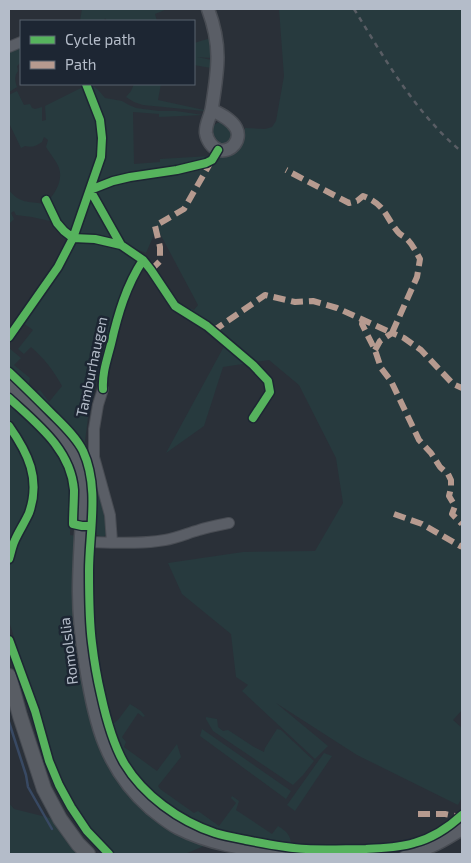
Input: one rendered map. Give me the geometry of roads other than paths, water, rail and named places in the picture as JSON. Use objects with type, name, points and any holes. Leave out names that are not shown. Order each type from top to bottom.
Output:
[{"type":"main road","points":[[9,676],[44,789],[60,819],[78,844],[88,854]]},
{"type":"street","points":[[208,9],[213,21],[218,54],[218,71],[212,110]]},
{"type":"street","name":"Romolslia","points":[[9,386],[62,438],[75,459],[80,473],[83,511],[79,594],[82,642],[89,687],[98,725],[105,745],[125,782],[146,805],[176,828],[232,847],[284,854]]},
{"type":"street","name":"Tamburhaugen","points":[[103,389],[94,429],[94,457],[110,515],[112,542]]},
{"type":"street","points":[[81,542],[112,542],[122,544],[167,540],[201,529],[229,523]]},
{"type":"street","points":[[408,854],[443,842],[462,829]]},
{"type":"waterway","points":[[9,722],[28,787],[52,829]]},
{"type":"railway","points":[[354,9],[402,85],[430,121],[462,152]]}]
